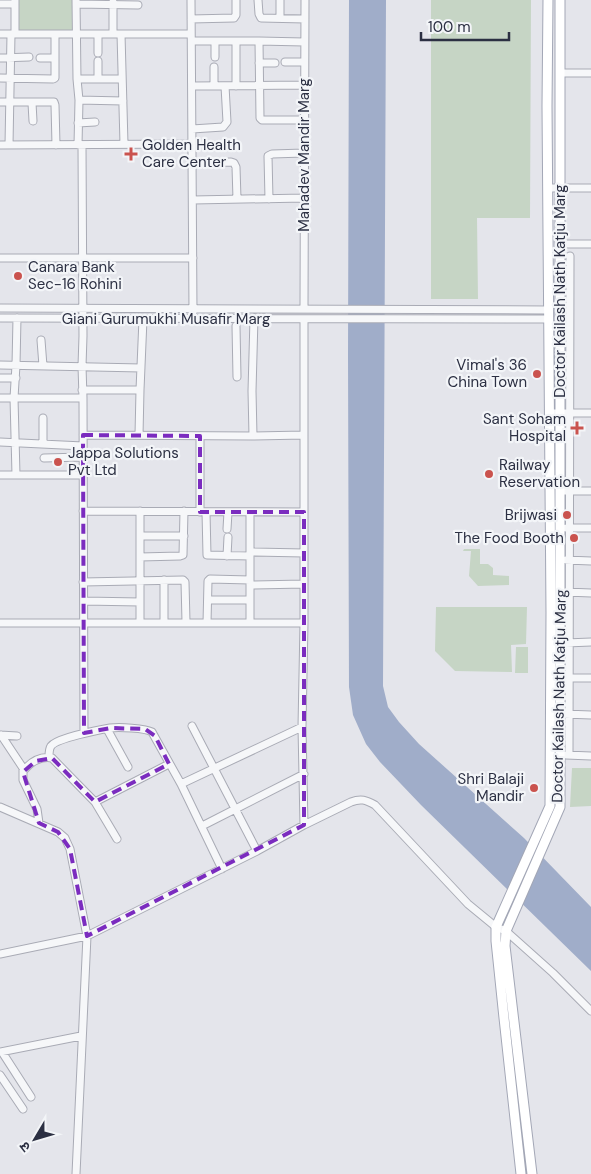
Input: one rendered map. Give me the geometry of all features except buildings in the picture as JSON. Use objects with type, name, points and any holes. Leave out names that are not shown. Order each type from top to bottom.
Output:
[{"type":"main road","name":"Doctor Kailash Nath Katju Marg","points":[[511,907],[542,849],[560,807],[560,755],[551,604],[547,106],[548,0]]},
{"type":"main road","name":"Doctor Kailash Nath Katju Marg","points":[[511,907],[550,806],[560,755],[564,714],[565,413],[560,244],[560,0]]},
{"type":"main road","points":[[511,907],[496,927],[521,1174]]},
{"type":"main road","points":[[511,907],[505,946],[532,1174]]},
{"type":"street","points":[[191,0],[194,318]]},
{"type":"street","points":[[191,19],[234,18],[236,15],[236,0]]},
{"type":"street","points":[[258,0],[260,17],[304,19]]},
{"type":"street","points":[[280,0],[280,18]]},
{"type":"street","name":"Mahadev Mandir Marg","points":[[304,0],[304,309]]},
{"type":"street","points":[[0,4],[15,2],[10,58],[9,145]]},
{"type":"street","points":[[84,733],[82,258],[76,2],[114,2],[138,5]]},
{"type":"street","points":[[114,2],[122,79],[124,144]]},
{"type":"street","points":[[0,34],[117,34],[192,37],[215,41],[304,42]]},
{"type":"street","points":[[0,78],[53,80],[55,78],[55,34]]},
{"type":"street","points":[[98,34],[98,79]]},
{"type":"street","points":[[215,41],[215,57]]},
{"type":"street","points":[[236,41],[236,86]]},
{"type":"street","points":[[259,41],[259,117],[261,119],[304,120]]},
{"type":"street","points":[[0,58],[30,57]]},
{"type":"street","points":[[40,58],[55,58]]},
{"type":"street","points":[[285,62],[304,62]]},
{"type":"street","points":[[259,63],[275,63]]},
{"type":"street","points":[[214,67],[214,86]]},
{"type":"street","points":[[560,73],[591,73]]},
{"type":"street","points":[[78,79],[122,79]]},
{"type":"street","points":[[192,86],[304,85]]},
{"type":"street","points":[[192,129],[225,126],[227,122],[225,86]]},
{"type":"street","points":[[79,100],[123,102]]},
{"type":"street","points":[[0,102],[55,103],[56,145]]},
{"type":"street","points":[[32,103],[32,121]]},
{"type":"street","points":[[78,123],[95,122]]},
{"type":"street","points":[[0,145],[192,144]]},
{"type":"street","points":[[269,199],[268,156],[272,154],[304,153]]},
{"type":"street","points":[[192,163],[234,163],[236,167],[237,199]]},
{"type":"street","points":[[548,188],[591,188]]},
{"type":"street","points":[[193,200],[304,198]]},
{"type":"street","points":[[560,244],[591,244]]},
{"type":"street","points":[[565,413],[570,256]]},
{"type":"street","points":[[0,258],[193,258]]},
{"type":"street","name":"Giani Gurumukhi Musafir Marg","points":[[0,308],[331,309],[549,314]]},
{"type":"street","name":"Giani Gurumukhi Musafir Marg","points":[[0,318],[396,319],[549,314]]},
{"type":"street","points":[[16,475],[14,398],[17,318]]},
{"type":"street","points":[[253,436],[254,318]]},
{"type":"street","points":[[139,435],[143,319]]},
{"type":"street","points":[[304,319],[302,727],[304,825]]},
{"type":"street","points":[[236,326],[236,377]]},
{"type":"street","points":[[41,340],[43,366]]},
{"type":"street","points":[[0,365],[141,368]]},
{"type":"street","points":[[0,378],[16,378]]},
{"type":"street","points":[[82,390],[140,390]]},
{"type":"street","points":[[0,398],[83,398]]},
{"type":"street","points":[[550,413],[591,413]]},
{"type":"street","points":[[43,418],[43,443]]},
{"type":"street","points":[[83,435],[304,435]]},
{"type":"street","points":[[200,436],[203,512],[207,554],[209,556],[227,556],[304,553]]},
{"type":"street","points":[[0,442],[83,446]]},
{"type":"street","points":[[44,458],[83,457]]},
{"type":"street","points":[[0,475],[83,475]]},
{"type":"street","points":[[564,491],[591,491]]},
{"type":"street","points":[[83,511],[304,512]]},
{"type":"street","points":[[140,511],[140,623]]},
{"type":"street","points":[[140,556],[182,556],[184,512]]},
{"type":"street","points":[[227,529],[228,512]]},
{"type":"street","points":[[250,512],[250,623]]},
{"type":"street","points":[[565,528],[591,528]]},
{"type":"street","points":[[140,536],[184,536]]},
{"type":"street","points":[[227,556],[228,537]]},
{"type":"street","points":[[565,560],[591,561]]},
{"type":"street","points":[[207,623],[208,582],[210,579],[304,584]]},
{"type":"street","points":[[164,580],[164,623]]},
{"type":"street","points":[[84,582],[183,580],[185,582],[186,622]]},
{"type":"street","points":[[565,592],[591,593]]},
{"type":"street","points":[[208,600],[250,600]]},
{"type":"street","points":[[84,601],[140,602]]},
{"type":"street","points":[[0,623],[304,623]]},
{"type":"street","points":[[564,643],[591,642]]},
{"type":"street","points":[[564,678],[591,678]]},
{"type":"street","points":[[564,714],[591,715]]},
{"type":"street","points":[[192,726],[257,852]]},
{"type":"street","points":[[180,784],[302,727]]},
{"type":"street","points":[[49,757],[50,749],[56,742],[84,733],[111,728],[148,730],[155,736],[170,764],[222,869]]},
{"type":"street","points":[[107,729],[128,767]]},
{"type":"street","points":[[0,735],[17,736]]},
{"type":"street","points":[[0,735],[13,751],[24,770],[23,780],[37,809],[40,823]]},
{"type":"street","points":[[560,755],[591,756]]},
{"type":"street","points":[[24,770],[36,761],[49,757],[55,760],[95,802],[117,839]]},
{"type":"street","points":[[95,802],[170,764]]},
{"type":"street","points":[[202,826],[304,774]]},
{"type":"street","points":[[0,954],[87,936],[257,852],[304,825],[359,799],[366,800],[375,805],[468,904],[496,927],[506,931],[553,973],[591,1011]]},
{"type":"street","points":[[0,808],[58,832],[65,838],[70,849],[87,936],[76,1174]]},
{"type":"street","points":[[31,1097],[1,1052],[81,1036]]},
{"type":"street","points":[[0,1075],[23,1109]]},
{"type":"highlighted area","points":[[83,435],[200,436],[200,512],[304,512],[304,825],[87,936],[70,849],[58,832],[39,823],[23,772],[36,761],[52,758],[95,802],[169,764],[155,736],[145,729],[111,728],[84,733]]},
{"type":"green space","points":[[18,0],[72,0],[72,31],[18,31]]},
{"type":"green space","points":[[431,0],[531,0],[530,218],[477,218],[478,299],[431,299]]},
{"type":"green space","points":[[464,549],[480,549],[480,564],[488,564],[493,568],[493,575],[509,576],[509,585],[478,586],[469,576],[471,551],[463,551]]},
{"type":"green space","points":[[436,607],[527,607],[526,644],[511,645],[512,672],[455,671],[435,651]]},
{"type":"green space","points":[[516,647],[528,647],[528,673],[515,673]]},
{"type":"green space","points":[[572,768],[591,768],[591,806],[570,807]]},
{"type":"water","points":[[349,0],[386,0],[383,686],[388,707],[419,744],[524,838],[591,907],[591,971],[421,805],[380,762],[366,744],[353,715],[349,687]]},
{"type":"place","name":"Golden Health Care Center","points":[[131,154]]},
{"type":"place","name":"Canara Bank Sec-16 Rohini","points":[[18,276]]},
{"type":"place","name":"Vimal's 36 China Town","points":[[537,374]]},
{"type":"place","name":"Sant Soham Hospital","points":[[577,428]]},
{"type":"place","name":"Jappa Solutions Pvt Ltd","points":[[58,462]]},
{"type":"place","name":"Railway Reservation","points":[[489,474]]},
{"type":"place","name":"Brijwasi","points":[[567,515]]},
{"type":"place","name":"The Food Booth","points":[[574,538]]},
{"type":"place","name":"Shri Balaji Mandir","points":[[534,788]]}]
